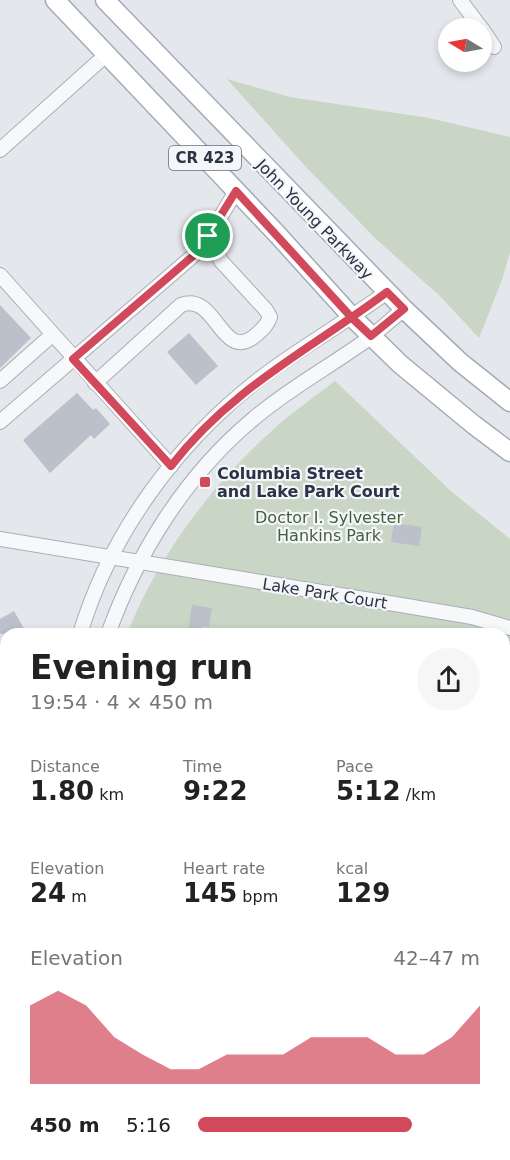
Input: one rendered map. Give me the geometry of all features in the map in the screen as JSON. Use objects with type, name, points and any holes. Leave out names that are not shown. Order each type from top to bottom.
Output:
[{"type":"main road","name":"CR 423","points":[[55,0],[236,191],[352,318],[434,393],[510,452]]},
{"type":"main road","name":"John Young Parkway","points":[[105,0],[404,309],[460,362],[510,402]]},
{"type":"street","points":[[460,0],[473,18]]},
{"type":"street","points":[[0,150],[107,54]]},
{"type":"street","points":[[1,419],[193,256],[236,191]]},
{"type":"street","points":[[95,383],[181,305],[188,302],[195,303],[208,311],[231,340],[236,342],[243,342],[254,337],[269,323],[270,317],[266,310],[221,261],[208,236]]},
{"type":"street","points":[[0,275],[171,466]]},
{"type":"street","points":[[82,628],[111,557],[128,527],[171,466],[204,429],[259,380],[387,292]]},
{"type":"street","points":[[111,628],[139,563],[164,522],[188,488],[231,439],[282,396],[371,336],[404,309]]},
{"type":"street","points":[[0,381],[52,335]]},
{"type":"street","name":"Lake Park Court","points":[[0,539],[395,604],[472,618],[510,628]]},
{"type":"green space","points":[[227,79],[290,97],[429,118],[510,137],[510,252],[502,280],[479,338],[440,296],[377,240],[306,167]]},
{"type":"green space","name":"Doctor I. Sylvester Hankins Park","points":[[335,381],[452,492],[510,539],[510,628],[130,628],[171,548],[209,496],[253,448]]},
{"type":"building","points":[[0,305],[31,338],[0,368]]},
{"type":"building","points":[[189,333],[218,366],[196,385],[167,352]]},
{"type":"building","points":[[77,393],[93,410],[96,408],[110,424],[94,439],[91,435],[50,473],[23,440]]},
{"type":"building","points":[[394,523],[422,527],[419,546],[391,542]]},
{"type":"building","points":[[192,605],[212,608],[209,627],[189,628]]},
{"type":"building","points":[[14,611],[24,628],[0,628],[0,619]]},
{"type":"place","name":"Columbia Street and Lake Park Court","points":[[205,482]]},
{"type":"route","points":[[208,236],[193,256],[73,359],[171,466],[232,402],[290,357],[352,318],[387,292],[404,309],[371,336],[352,318],[236,191],[208,236]]}]
